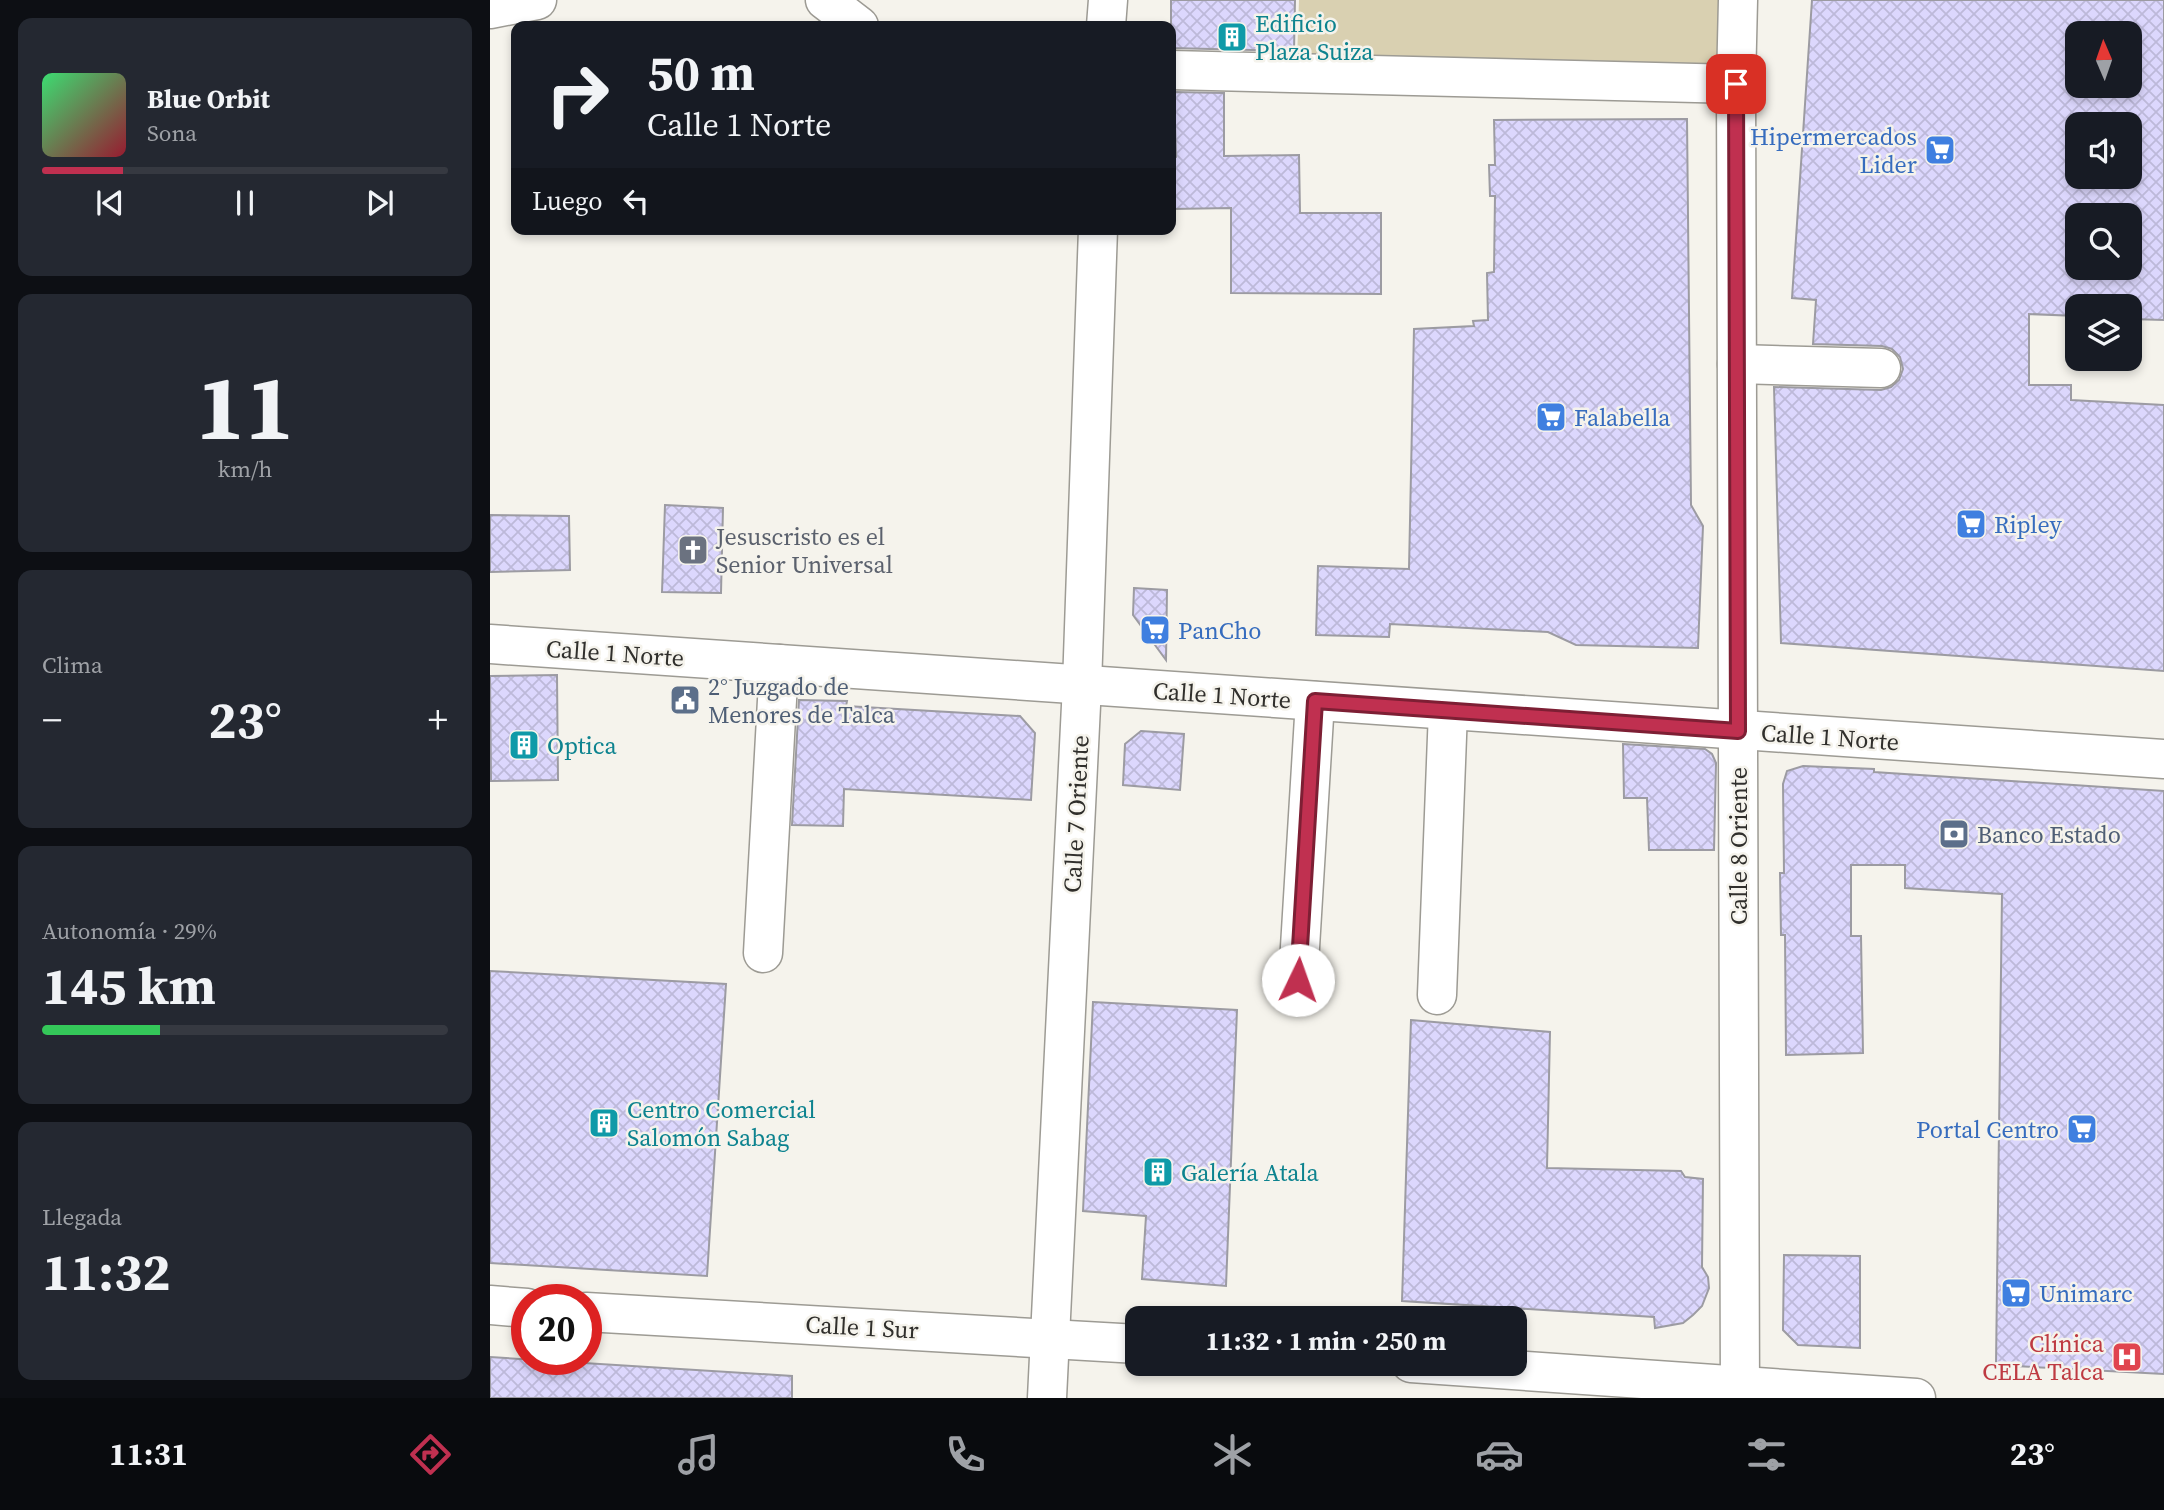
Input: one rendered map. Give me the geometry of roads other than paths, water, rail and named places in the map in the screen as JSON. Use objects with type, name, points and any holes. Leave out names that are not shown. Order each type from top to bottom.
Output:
[{"type":"street","points":[[490,9],[537,0]]},
{"type":"street","points":[[825,0],[852,21]]},
{"type":"street","points":[[1106,21],[1108,0]]},
{"type":"street","name":"Calle 8 Oriente","points":[[1738,0],[1736,84],[1740,1392]]},
{"type":"street","points":[[1176,70],[1736,84]]},
{"type":"street","name":"Calle 7 Oriente","points":[[1047,1398],[1082,685],[1098,235]]},
{"type":"street","points":[[1737,364],[1881,368]]},
{"type":"street","name":"Calle 1 Norte","points":[[490,644],[2164,759]]},
{"type":"street","points":[[763,953],[779,664]]},
{"type":"street","points":[[1298,980],[1315,701]]},
{"type":"street","points":[[1437,995],[1448,711]]},
{"type":"street","points":[[490,1305],[511,1307]]},
{"type":"street","name":"Calle 1 Sur","points":[[602,1313],[1125,1343]]},
{"type":"street","points":[[1527,1373],[1740,1392],[1916,1398]]},
{"type":"place","name":"Edificio Plaza Suiza","points":[[1232,37]]},
{"type":"place","name":"Hipermercados Lider","points":[[1940,150]]},
{"type":"place","name":"Falabella","points":[[1551,417]]},
{"type":"place","name":"Ripley","points":[[1971,524]]},
{"type":"place","name":"Jesuscristo es el Senior Universal","points":[[693,550]]},
{"type":"place","name":"PanCho","points":[[1155,630]]},
{"type":"place","name":"2° Juzgado de Menores de Talca","points":[[685,700]]},
{"type":"place","name":"Optica","points":[[524,745]]},
{"type":"place","name":"Banco Estado","points":[[1954,834]]},
{"type":"place","name":"Centro Comercial Salomón Sabag","points":[[604,1123]]},
{"type":"place","name":"Portal Centro","points":[[2082,1129]]},
{"type":"place","name":"Galería Atala","points":[[1158,1172]]},
{"type":"place","name":"Unimarc","points":[[2016,1293]]},
{"type":"place","name":"Clínica CELA Talca","points":[[2127,1357]]}]
